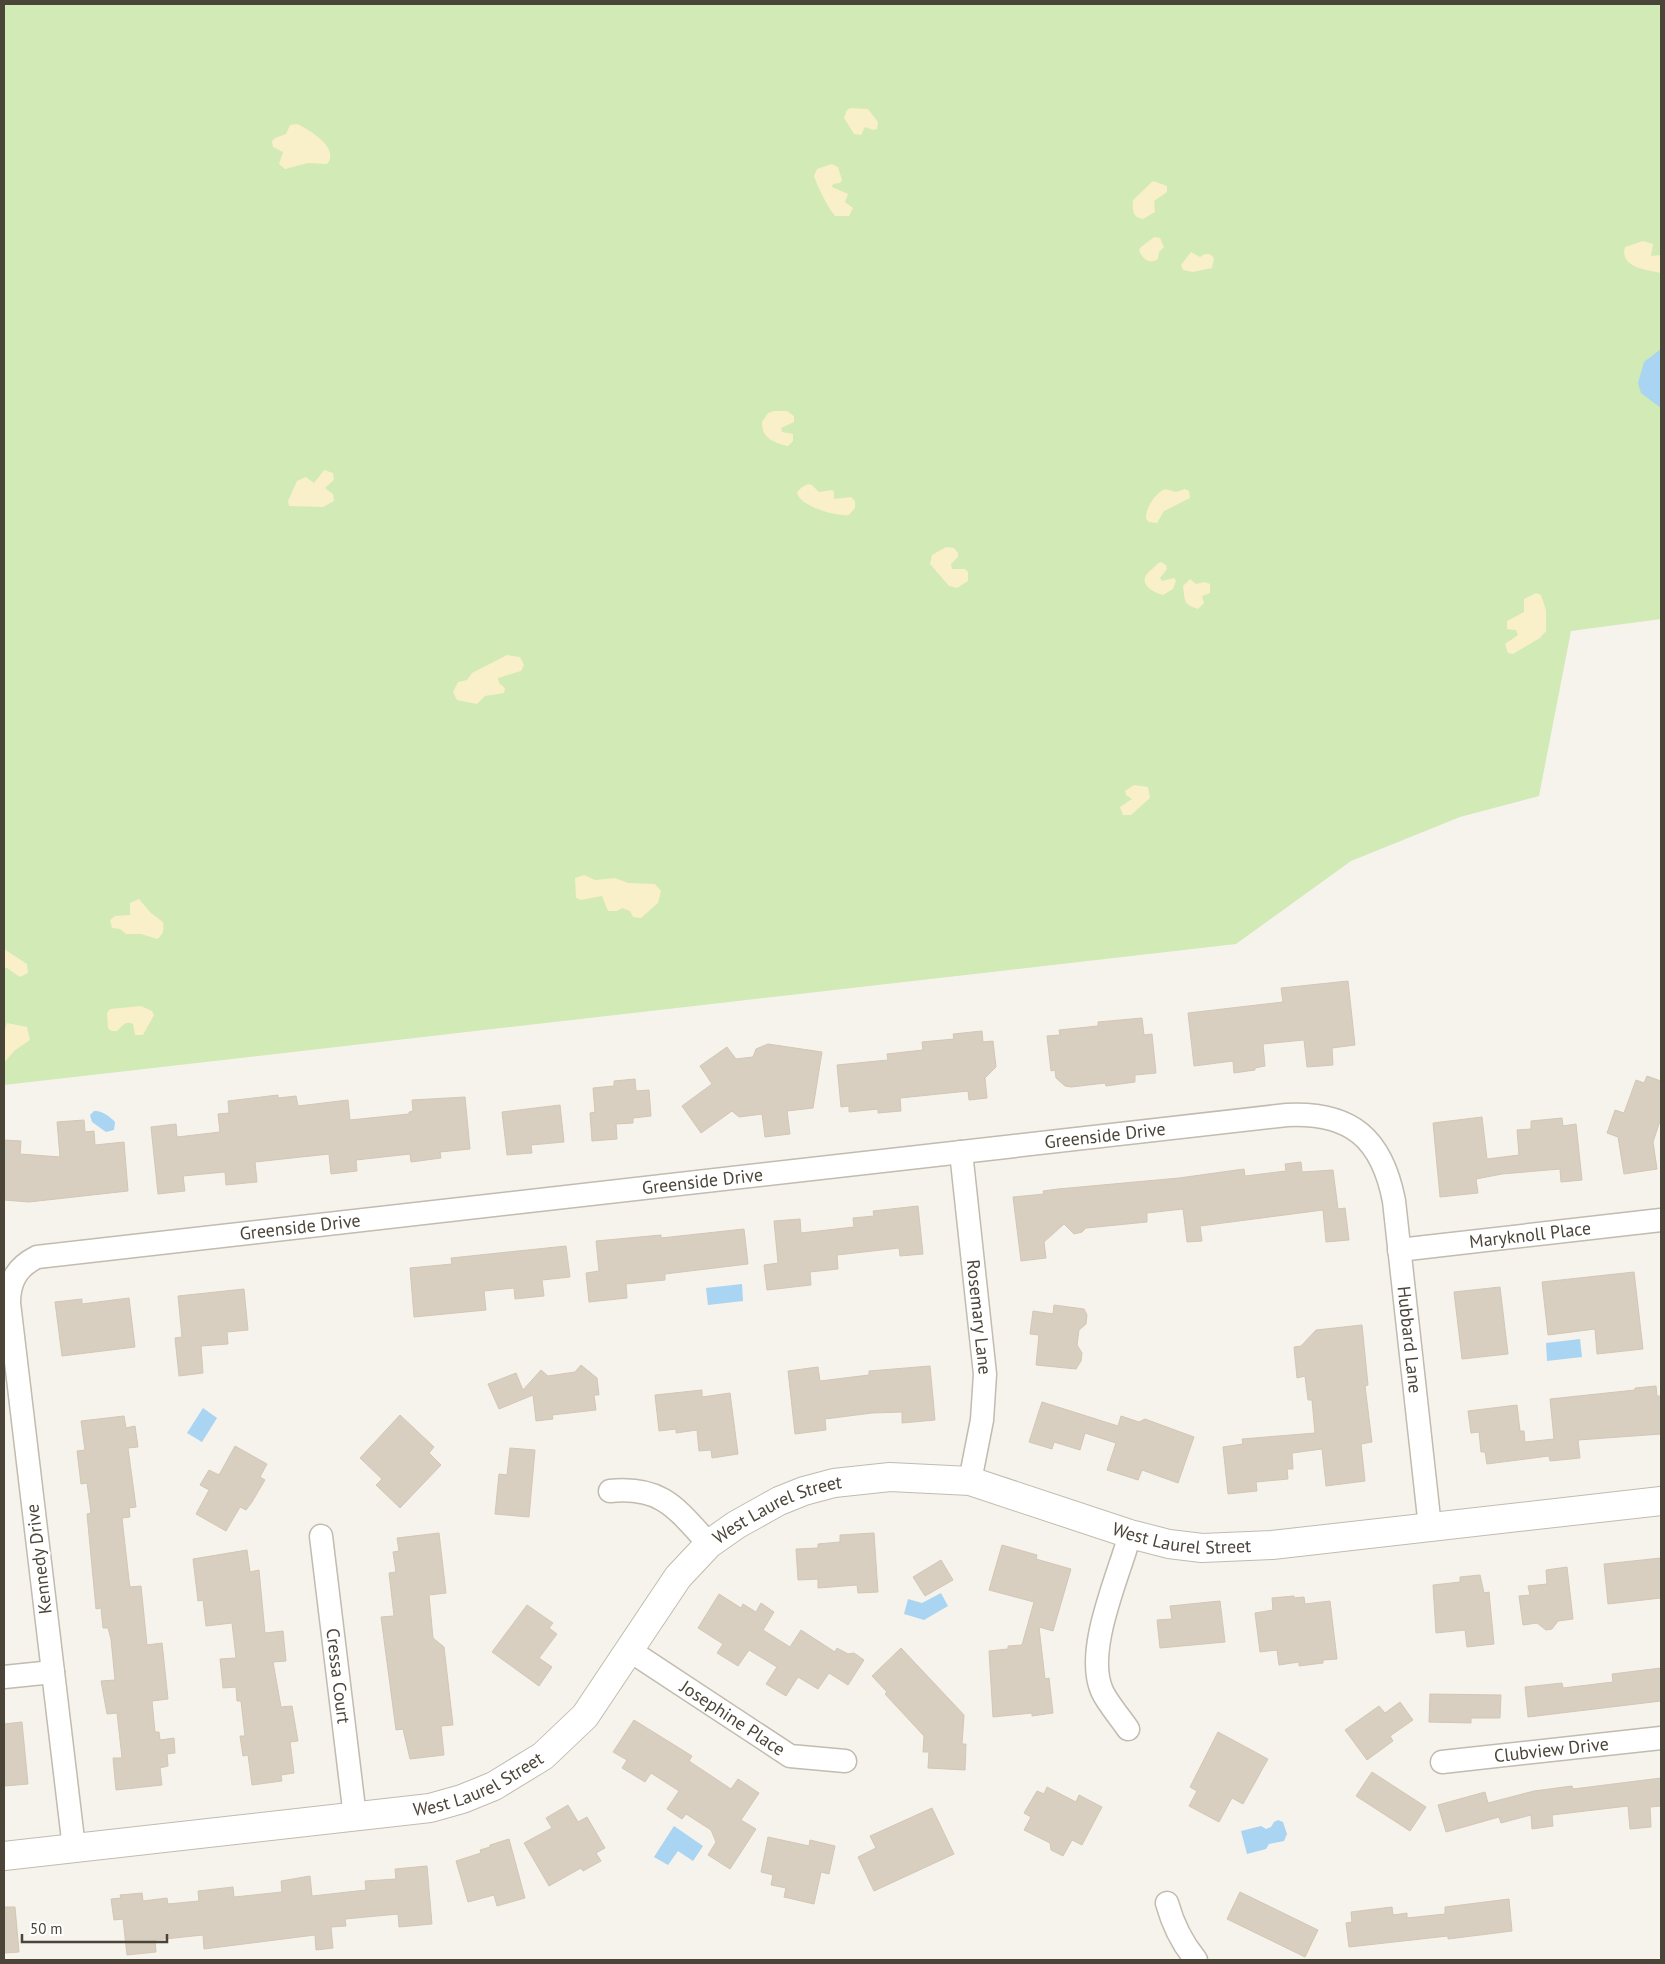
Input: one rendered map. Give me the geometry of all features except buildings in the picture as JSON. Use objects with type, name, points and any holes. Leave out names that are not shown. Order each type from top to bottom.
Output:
[{"type":"street","name":"Greenside Drive","points":[[18,1271],[25,1263],[37,1257],[52,1254],[1305,1114],[1324,1116],[1339,1121],[1368,1140],[1379,1154]]},
{"type":"street","name":"Rosemary Lane","points":[[961,1152],[985,1374],[983,1412],[970,1481]]},
{"type":"street","name":"Hubbard Lane","points":[[1379,1154],[1389,1176],[1430,1527]]},
{"type":"street","name":"Maryknoll Place","points":[[1399,1250],[1661,1220]]},
{"type":"street","name":"Kennedy Drive","points":[[18,1271],[11,1283],[9,1303],[12,1390],[53,1672],[74,1848]]},
{"type":"street","name":"West Laurel Street","points":[[4,1856],[430,1808],[462,1799],[494,1786],[543,1756],[585,1716],[678,1577],[709,1544],[736,1525],[778,1501],[804,1490],[834,1483],[890,1477],[970,1481],[1130,1534],[1170,1544],[1202,1548],[1237,1548],[1661,1502]]},
{"type":"street","points":[[610,1491],[639,1490],[660,1498],[679,1512],[709,1544]]},
{"type":"street","points":[[1128,1729],[1102,1690],[1096,1669],[1096,1646],[1130,1534]]},
{"type":"street","name":"Cressa Court","points":[[321,1536],[355,1817]]},
{"type":"street","name":"Josephine Place","points":[[629,1650],[790,1756],[845,1761]]},
{"type":"street","points":[[4,1677],[53,1672]]},
{"type":"street","name":"Clubview Drive","points":[[1442,1762],[1661,1738]]},
{"type":"street","points":[[1167,1903],[1179,1934],[1196,1960]]},
{"type":"green space","points":[[4,4],[1661,4],[1661,619],[1571,631],[1539,796],[1460,817],[1351,861],[1236,944],[4,1085]]},
{"type":"sand","points":[[850,108],[868,109],[878,122],[877,129],[873,130],[865,127],[861,135],[854,134],[844,118],[847,110]]},
{"type":"sand","points":[[297,124],[309,130],[327,146],[330,158],[327,164],[308,163],[285,169],[279,164],[283,152],[273,147],[272,141],[286,134],[290,125]]},
{"type":"sand","points":[[832,164],[838,167],[842,180],[840,183],[833,184],[832,187],[848,194],[845,202],[853,208],[849,216],[835,216],[823,197],[814,176],[817,169]]},
{"type":"sand","points":[[1153,181],[1167,186],[1167,192],[1154,201],[1155,212],[1143,219],[1137,217],[1134,213],[1133,200]]},
{"type":"sand","points":[[1154,237],[1160,238],[1164,247],[1159,252],[1158,259],[1149,261],[1142,256],[1139,250]]},
{"type":"sand","points":[[1643,241],[1653,244],[1651,256],[1661,255],[1661,273],[1636,267],[1626,260],[1624,254],[1625,247]]},
{"type":"sand","points":[[1191,252],[1200,257],[1206,254],[1211,255],[1214,258],[1212,268],[1193,272],[1183,270],[1181,265]]},
{"type":"sand","points":[[787,411],[794,416],[794,422],[781,428],[782,432],[793,434],[793,441],[788,446],[770,439],[762,428],[762,422],[768,413]]},
{"type":"sand","points":[[324,470],[333,473],[334,480],[325,488],[333,494],[334,501],[323,507],[289,506],[288,501],[297,481],[306,477],[314,483]]},
{"type":"sand","points":[[808,484],[812,485],[819,492],[832,490],[834,492],[834,499],[851,497],[855,501],[855,508],[849,515],[843,515],[819,510],[811,506],[799,497],[797,492]]},
{"type":"sand","points":[[1165,489],[1176,492],[1185,489],[1189,491],[1190,498],[1164,511],[1157,523],[1149,522],[1146,519],[1146,515],[1149,506],[1154,498]]},
{"type":"sand","points":[[946,547],[954,548],[958,553],[958,557],[951,564],[952,569],[965,569],[968,572],[968,581],[957,588],[949,586],[930,564],[932,555]]},
{"type":"sand","points":[[1161,562],[1166,565],[1167,569],[1160,578],[1162,581],[1174,578],[1176,581],[1173,589],[1163,595],[1149,588],[1145,581],[1147,573]]},
{"type":"sand","points":[[1190,579],[1196,584],[1205,582],[1210,584],[1210,593],[1202,596],[1204,603],[1198,609],[1187,603],[1185,599],[1183,586]]},
{"type":"sand","points":[[1536,593],[1541,595],[1546,610],[1546,631],[1540,638],[1513,654],[1508,653],[1505,644],[1518,635],[1516,630],[1507,629],[1507,621],[1524,612],[1524,599]]},
{"type":"sand","points":[[507,655],[520,657],[524,665],[521,671],[498,678],[499,683],[505,688],[504,693],[485,696],[477,704],[457,700],[453,692],[458,682],[467,680],[472,673]]},
{"type":"sand","points":[[1134,785],[1148,787],[1150,798],[1131,815],[1123,815],[1120,807],[1132,799],[1126,795],[1125,791]]},
{"type":"sand","points":[[584,875],[595,880],[615,878],[628,883],[655,884],[661,891],[658,903],[641,918],[633,917],[630,911],[622,908],[617,911],[608,911],[602,896],[581,900],[576,898],[575,878]]},
{"type":"sand","points":[[139,899],[151,913],[163,922],[163,932],[157,939],[141,934],[126,934],[120,929],[112,928],[110,920],[115,916],[130,915],[130,903]]},
{"type":"sand","points":[[4,949],[27,964],[28,973],[20,977],[4,968]]},
{"type":"sand","points":[[141,1006],[152,1011],[154,1015],[143,1035],[135,1035],[133,1024],[131,1023],[124,1024],[117,1031],[111,1031],[108,1028],[107,1013],[110,1009]]},
{"type":"sand","points":[[7,1023],[27,1027],[30,1040],[14,1051],[4,1063],[4,1033]]},
{"type":"water","points":[[1661,349],[1661,408],[1641,393],[1638,383],[1644,362]]},
{"type":"water","points":[[94,1111],[103,1113],[113,1120],[115,1122],[114,1130],[106,1132],[92,1122],[90,1115]]},
{"type":"water","points":[[742,1284],[743,1301],[708,1305],[706,1288]]},
{"type":"water","points":[[1580,1339],[1582,1357],[1547,1361],[1546,1343]]},
{"type":"water","points":[[203,1408],[217,1418],[202,1442],[187,1433]]},
{"type":"water","points":[[941,1593],[948,1606],[924,1620],[904,1614],[908,1599],[922,1603]]},
{"type":"water","points":[[1278,1820],[1283,1822],[1287,1834],[1284,1841],[1269,1844],[1266,1849],[1247,1854],[1241,1831],[1261,1826],[1266,1829]]},
{"type":"water","points":[[674,1826],[703,1846],[693,1861],[678,1851],[668,1865],[654,1857]]}]
